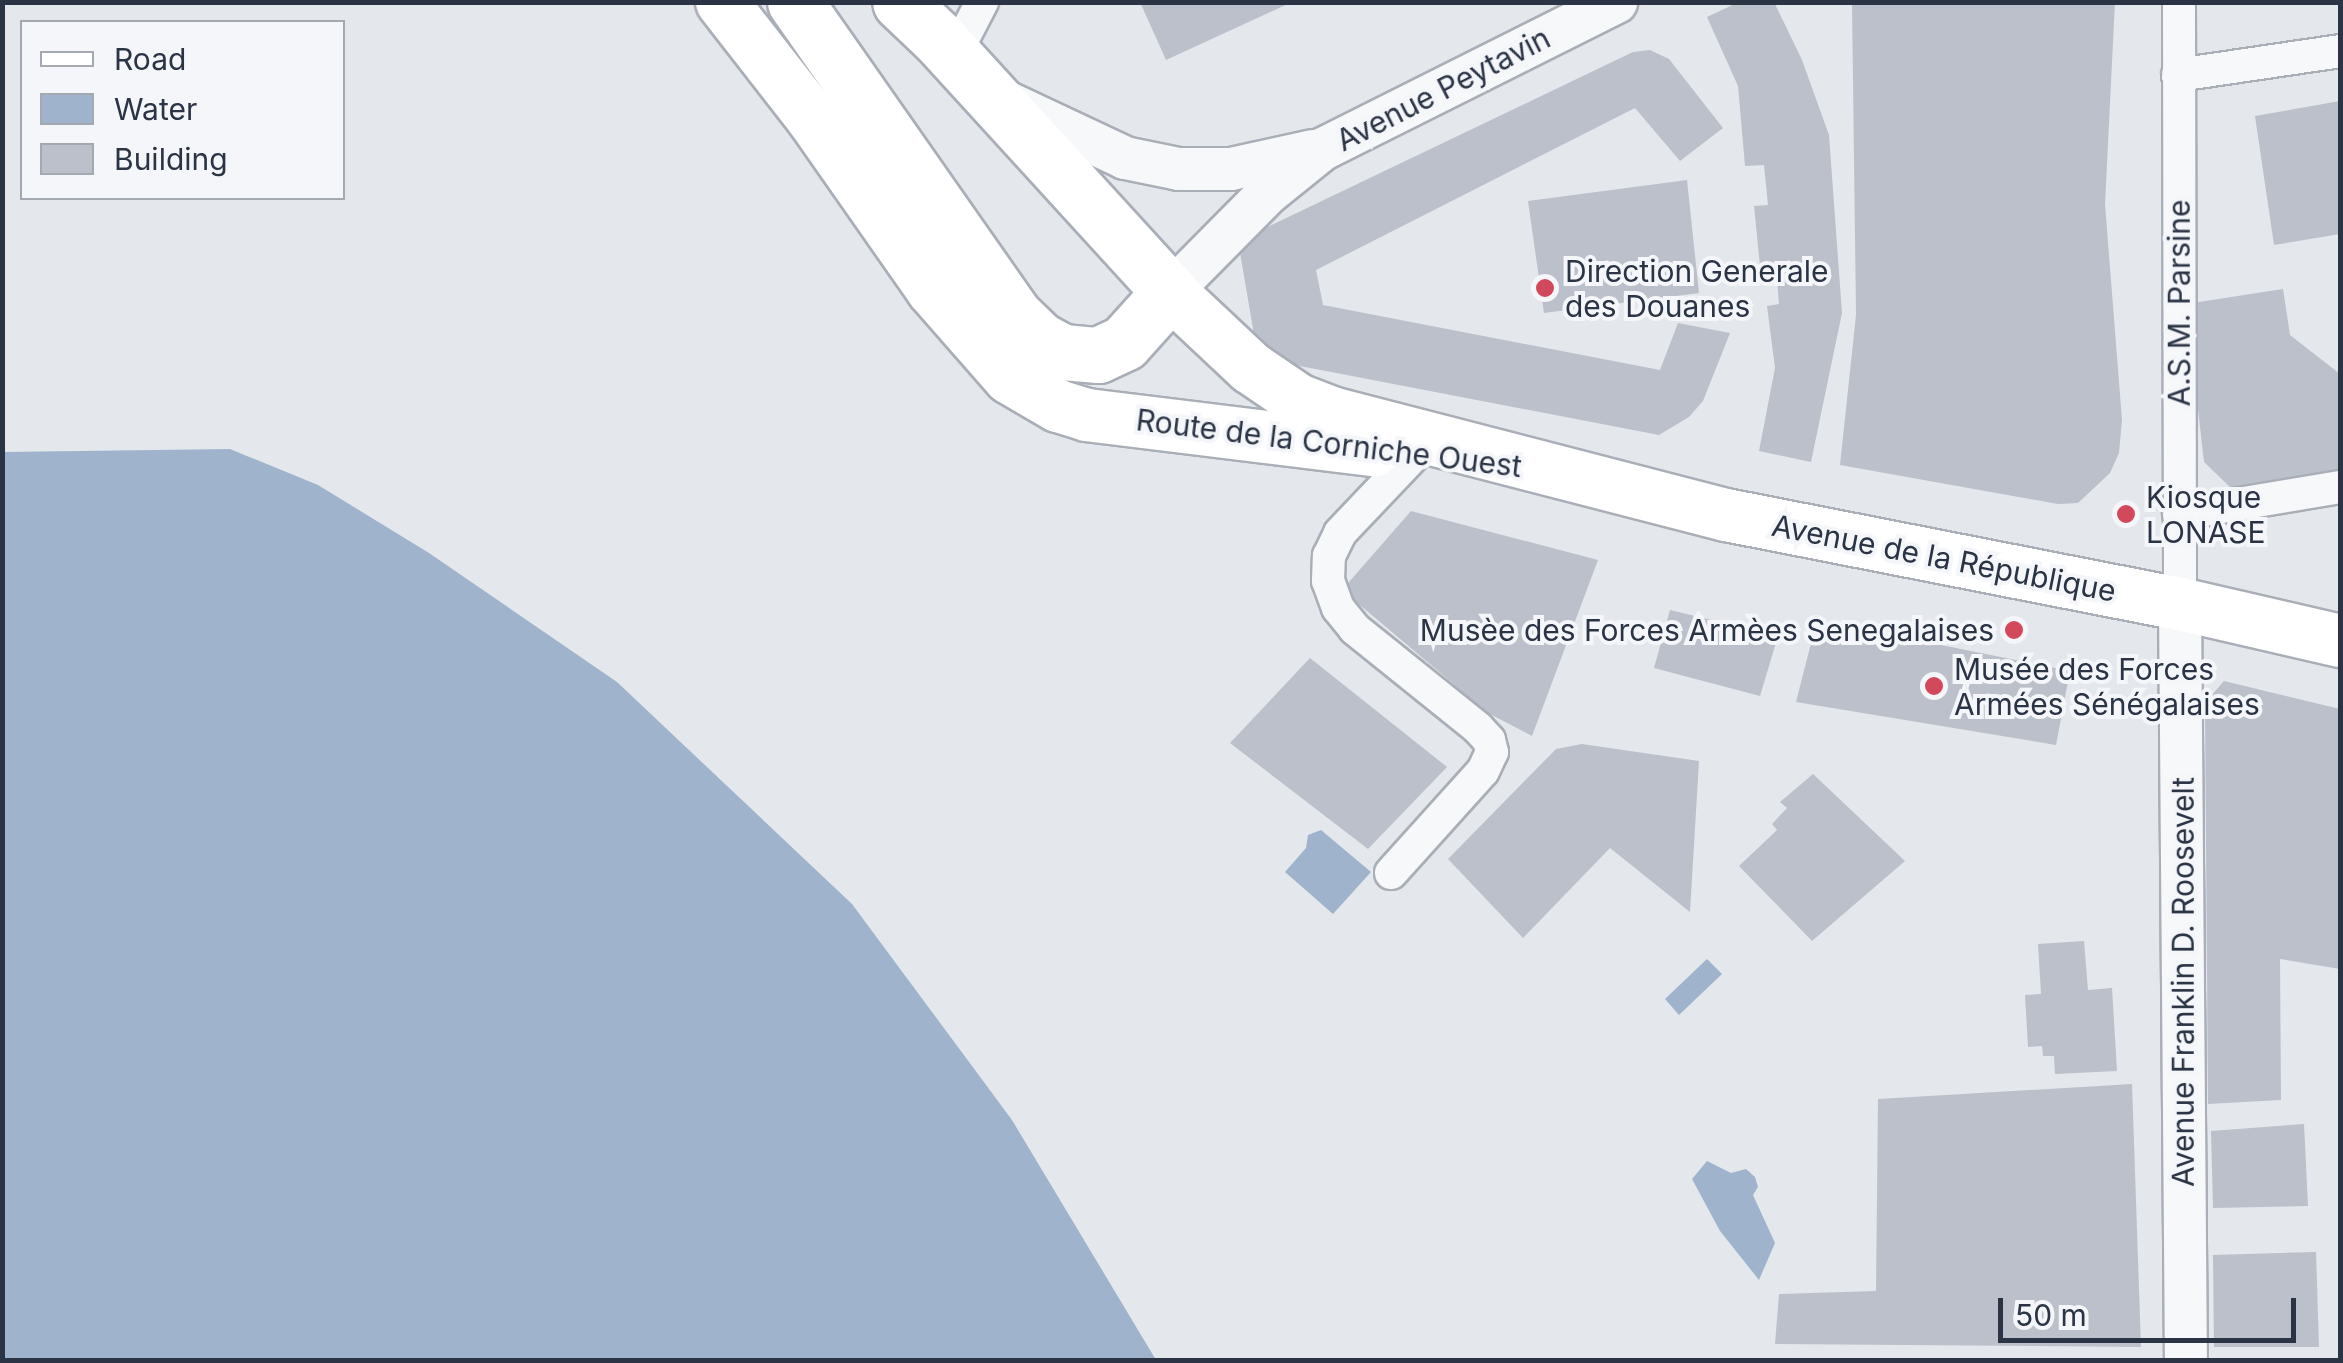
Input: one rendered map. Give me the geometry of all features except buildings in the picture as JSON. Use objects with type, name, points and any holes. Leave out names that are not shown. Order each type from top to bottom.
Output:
[{"type":"highway","points":[[794,2],[1015,316],[1040,340],[1063,352],[1084,356],[1111,351],[1124,343],[1170,292]]},
{"type":"highway","name":"Route de la Corniche Ouest","points":[[944,38],[1170,292]]},
{"type":"main road","name":"Route de la Corniche Ouest","points":[[722,2],[813,119],[932,289],[1010,378],[1058,406],[1087,415],[1548,468]]},
{"type":"main road","name":"Route de la Corniche Ouest","points":[[1170,292],[1252,368],[1298,400],[1335,414],[1548,468]]},
{"type":"main road","name":"Avenue de la République","points":[[1548,468],[1726,515],[2180,604],[2340,641]]},
{"type":"street","points":[[982,2],[944,38],[1126,158],[1178,169],[1231,169],[1323,149]]},
{"type":"street","name":"Avenue Peytavin","points":[[1323,149],[1616,2]]},
{"type":"street","name":"A.S.M. Parsine","points":[[2179,2],[2180,604]]},
{"type":"street","points":[[2178,76],[2340,51]]},
{"type":"street","points":[[1170,292],[1268,193],[1323,149]]},
{"type":"street","points":[[1391,874],[1484,771],[1492,752],[1489,740],[1478,728],[1356,629],[1338,608],[1328,581],[1329,556],[1340,533],[1414,455]]},
{"type":"street","points":[[2179,514],[2340,487]]},
{"type":"street","name":"Avenue Franklin D. Roosevelt","points":[[2180,604],[2186,1360]]},
{"type":"water","points":[[230,449],[318,485],[429,553],[617,682],[852,904],[1012,1120],[1156,1360],[3,1360],[3,452]]},
{"type":"water","points":[[1321,830],[1371,872],[1333,914],[1285,872],[1306,848],[1308,835]]},
{"type":"water","points":[[1707,959],[1722,974],[1679,1015],[1665,999]]},
{"type":"water","points":[[1707,1161],[1731,1173],[1746,1169],[1755,1177],[1758,1187],[1753,1195],[1775,1243],[1759,1280],[1720,1231],[1692,1179]]},
{"type":"place","name":"Direction Generale des Douanes","points":[[1545,288]]},
{"type":"place","name":"Kiosque LONASE","points":[[2126,514]]},
{"type":"place","name":"Musèe des Forces Armèes Senegalaises","points":[[2014,630]]},
{"type":"place","name":"Musée des Forces Armées Sénégalaises","points":[[1934,686]]}]
